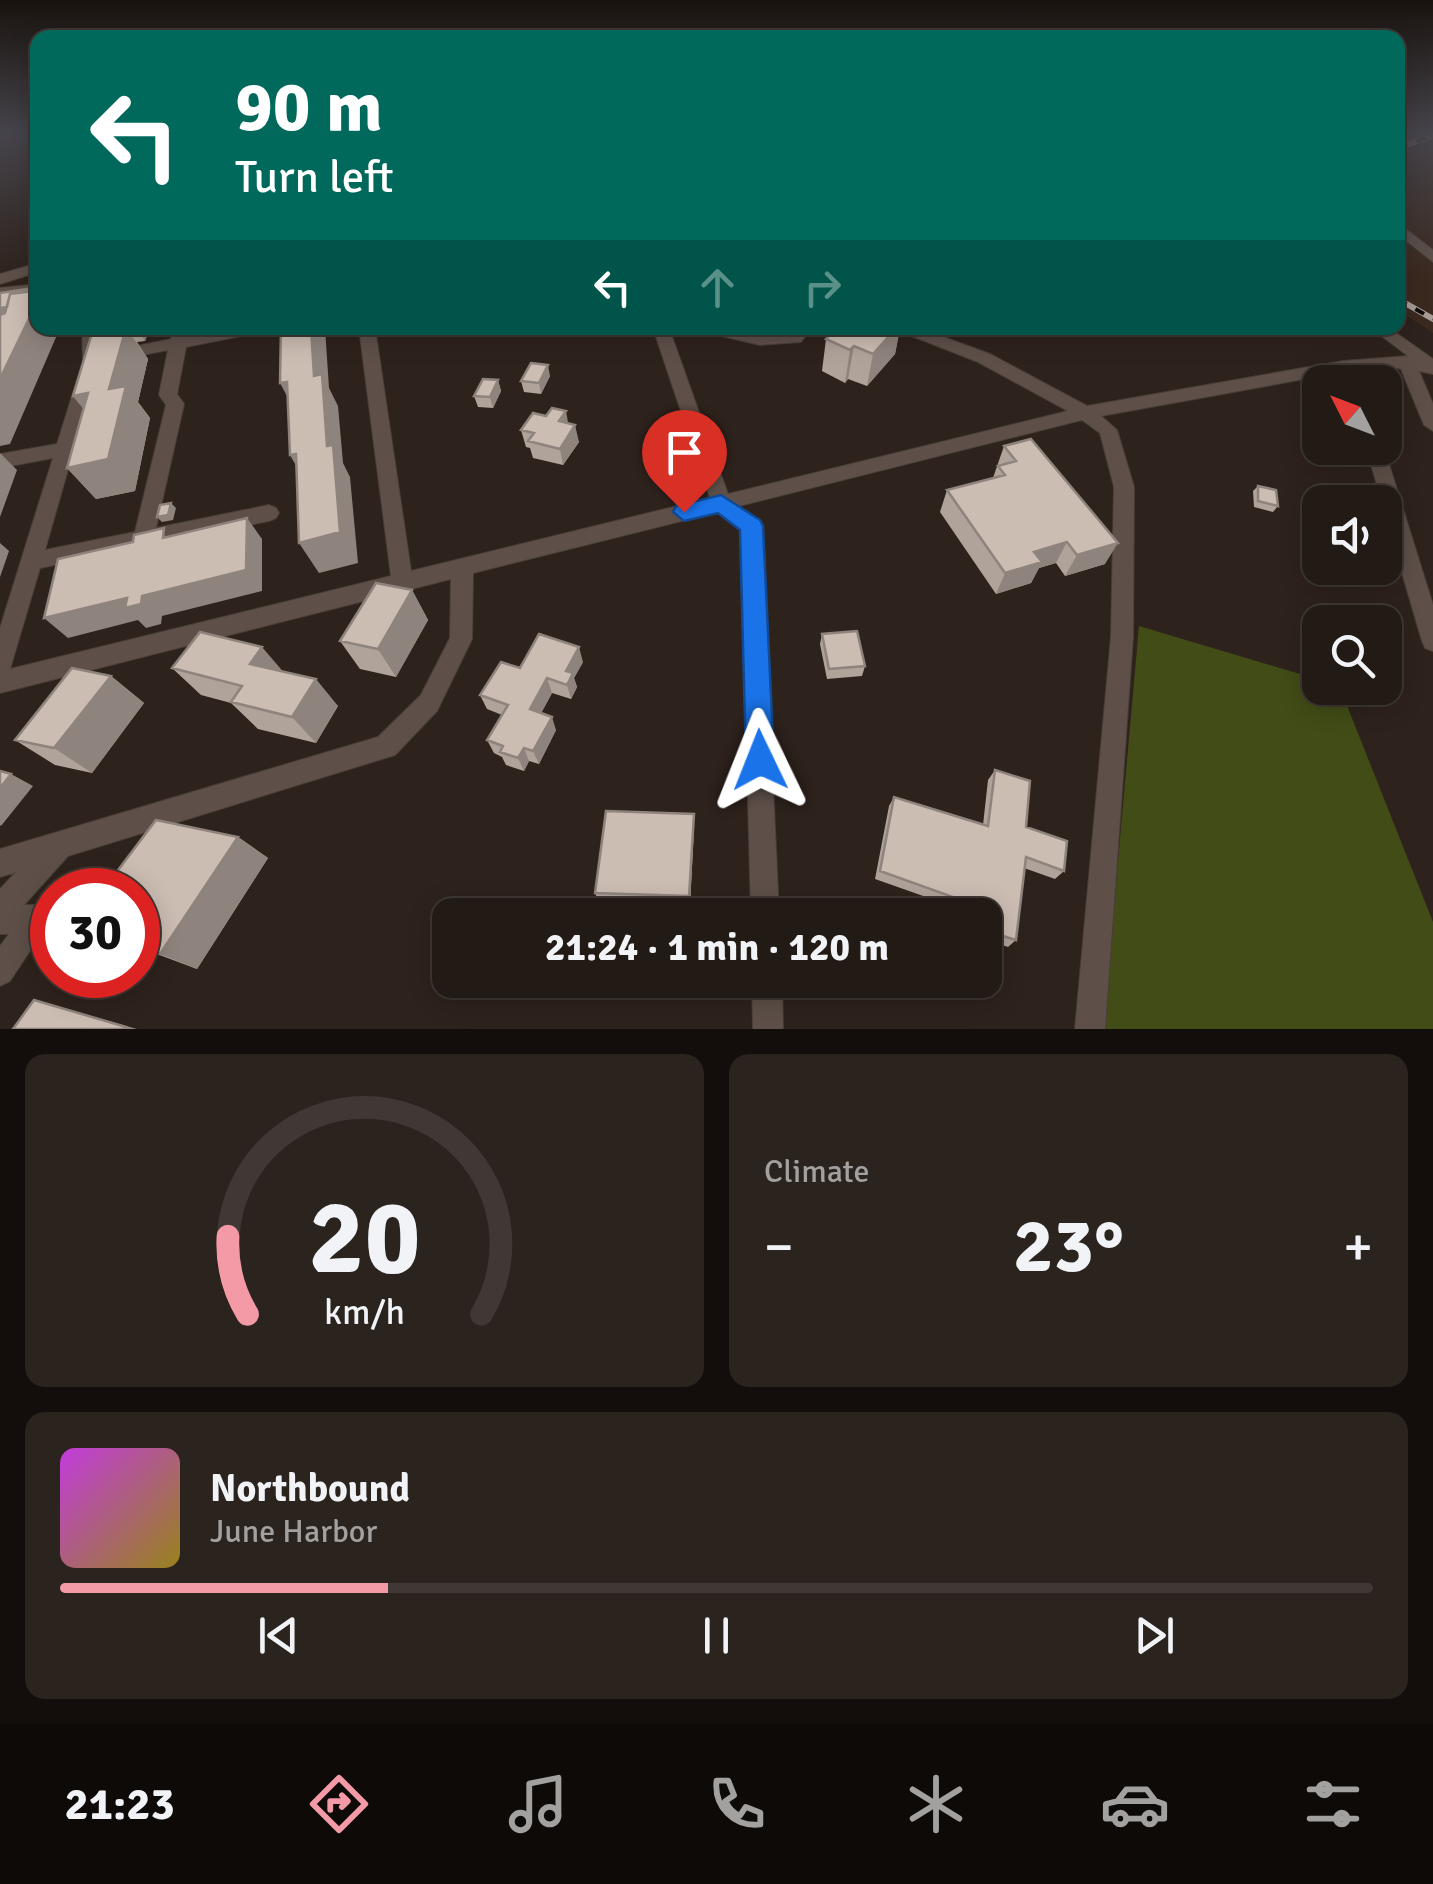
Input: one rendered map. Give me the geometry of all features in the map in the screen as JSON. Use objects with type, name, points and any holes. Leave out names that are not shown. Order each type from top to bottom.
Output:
[{"type":"street","points":[[1405,234],[1428,256]]},
{"type":"street","points":[[0,279],[30,270]]},
{"type":"street","points":[[0,294],[30,289]]},
{"type":"street","points":[[0,665],[91,361],[90,335]]},
{"type":"street","points":[[91,361],[179,335],[168,395],[175,404],[144,538]]},
{"type":"street","points":[[370,335],[402,582]]},
{"type":"street","points":[[663,335],[721,504],[752,526],[763,898]]},
{"type":"street","points":[[738,335],[760,340],[798,335]]},
{"type":"street","points":[[923,335],[984,358],[1086,413],[1108,430],[1124,487],[1122,638],[1090,1029]]},
{"type":"street","points":[[1389,335],[1433,367]]},
{"type":"street","points":[[1387,365],[1406,361],[1433,367]]},
{"type":"street","points":[[1406,361],[1433,426]]},
{"type":"street","points":[[0,682],[1086,413],[1189,392],[1302,379]]},
{"type":"street","points":[[0,460],[65,449]]},
{"type":"street","points":[[1380,465],[1433,642]]},
{"type":"street","points":[[32,561],[269,513]]},
{"type":"street","points":[[0,863],[386,746],[429,703],[461,638],[462,568]]},
{"type":"street","points":[[0,910],[61,844]]},
{"type":"street","points":[[0,920],[37,919],[0,971]]},
{"type":"street","points":[[767,998],[768,1029]]},
{"type":"shaded area","points":[[1405,181],[1433,181],[1433,333],[1405,315]]},
{"type":"green space","points":[[1139,626],[1302,675],[1302,705],[1347,705],[1433,922],[1433,1029],[1103,1029]]},
{"type":"building","points":[[30,288],[10,294],[7,307],[0,308],[0,293]]},
{"type":"building","points":[[30,291],[30,317],[0,379],[0,315],[5,313],[10,294]]},
{"type":"building","points":[[91,335],[124,335],[109,389],[126,386],[108,459],[67,468],[88,393],[73,396]]},
{"type":"building","points":[[281,335],[311,335],[314,376],[322,374],[327,446],[333,445],[340,532],[299,543],[296,454],[290,455],[287,382],[280,383]]},
{"type":"building","points":[[830,335],[890,335],[873,354],[854,346],[850,350],[826,339]]},
{"type":"building","points":[[531,363],[548,365],[539,383],[521,381]]},
{"type":"building","points":[[483,379],[498,380],[490,397],[474,396]]},
{"type":"building","points":[[552,408],[566,411],[559,421],[575,425],[560,449],[528,441],[534,433],[521,430],[533,413],[546,416]]},
{"type":"building","points":[[1031,439],[1118,543],[1077,555],[1067,542],[1034,552],[1042,562],[1005,573],[947,490],[1005,475],[998,466],[1016,461],[1004,446]]},
{"type":"building","points":[[1258,486],[1276,490],[1278,506],[1258,501]]},
{"type":"building","points":[[171,503],[168,515],[157,517],[160,505]]},
{"type":"building","points":[[247,518],[246,570],[142,596],[141,604],[125,608],[127,598],[44,618],[58,559],[133,542],[134,535],[164,528],[163,538]]},
{"type":"building","points":[[376,583],[412,590],[378,649],[340,641]]},
{"type":"building","points":[[857,631],[865,666],[829,669],[822,634]]},
{"type":"building","points":[[200,632],[262,647],[250,664],[316,679],[292,717],[231,702],[242,686],[172,668]]},
{"type":"building","points":[[539,634],[579,647],[566,671],[573,673],[567,685],[547,678],[530,709],[552,717],[533,751],[524,748],[518,758],[500,752],[503,746],[487,740],[508,705],[480,695],[501,662],[520,668]]},
{"type":"building","points":[[72,668],[111,676],[54,748],[15,740]]},
{"type":"building","points":[[995,770],[1030,781],[1026,827],[1067,841],[1064,871],[1026,857],[1016,940],[1002,936],[1002,898],[956,898],[880,871],[894,797],[988,826]]},
{"type":"building","points":[[0,771],[11,774],[0,788]]},
{"type":"building","points":[[606,811],[694,814],[689,896],[595,893]]},
{"type":"building","points":[[156,820],[238,837],[160,954],[160,868],[120,868]]},
{"type":"building","points":[[34,1000],[126,1027],[13,1029]]},
{"type":"railway","points":[[1405,303],[1433,319]]},
{"type":"route","points":[[684,512],[721,504],[752,526],[760,760]]}]
